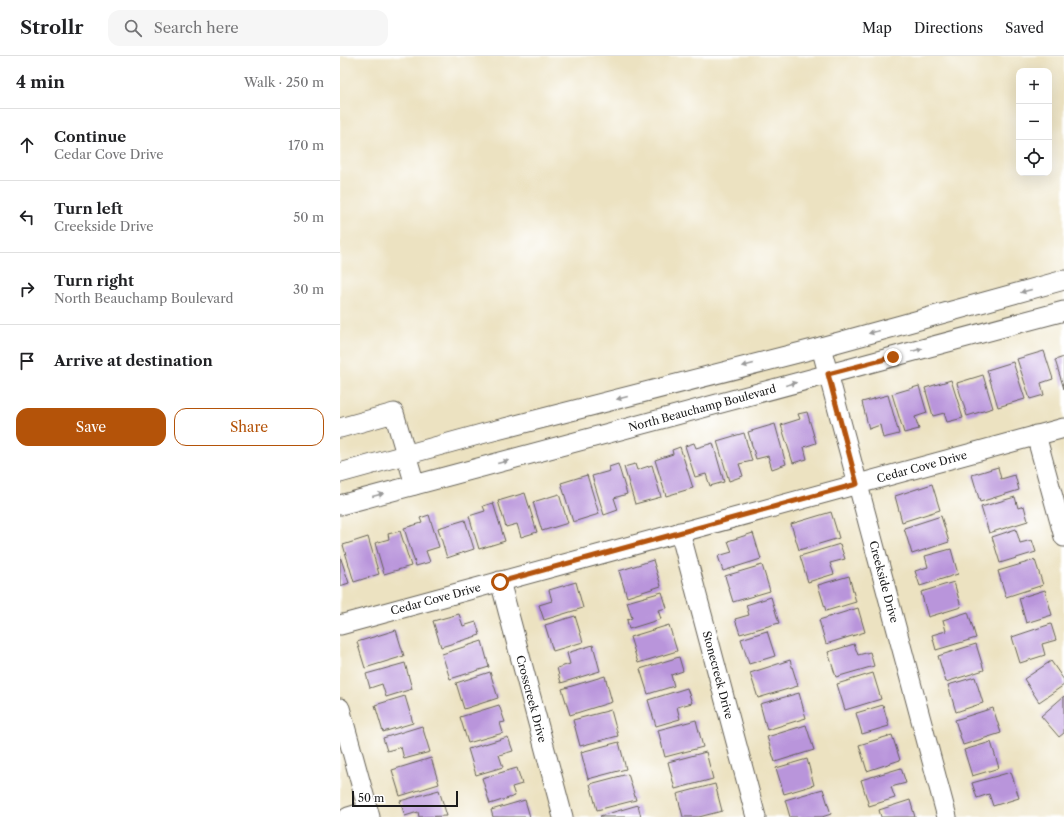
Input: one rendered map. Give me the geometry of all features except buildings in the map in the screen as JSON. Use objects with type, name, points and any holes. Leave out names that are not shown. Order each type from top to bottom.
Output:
[{"type":"street","points":[[340,473],[500,429],[821,347],[1064,280]]},
{"type":"street","name":"North Beauchamp Boulevard","points":[[340,505],[1064,311]]},
{"type":"street","name":"Creekside Drive","points":[[821,347],[947,817]]},
{"type":"street","points":[[340,428],[394,413],[415,486]]},
{"type":"street","name":"Cedar Cove Drive","points":[[340,625],[1064,428]]},
{"type":"street","points":[[1036,435],[1064,537]]},
{"type":"street","name":"Stonecreek Drive","points":[[680,532],[756,817]]},
{"type":"street","name":"Crosscreek Drive","points":[[500,582],[564,817]]},
{"type":"street","points":[[340,708],[369,814],[348,817]]},
{"type":"route","points":[[500,582],[857,484],[828,374],[893,357]]}]
